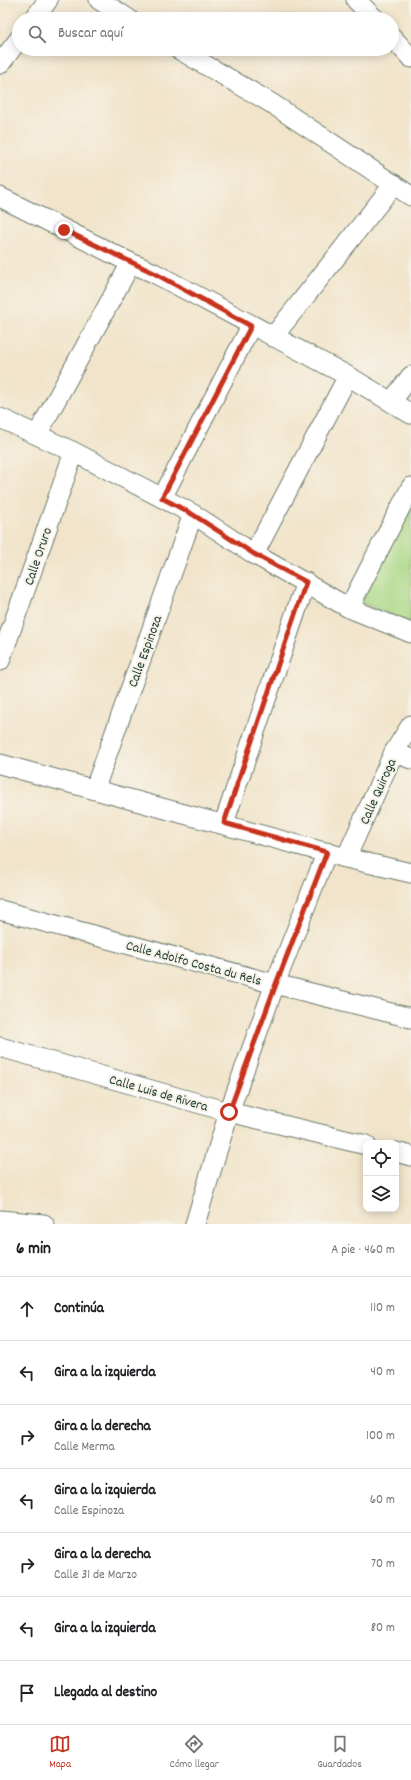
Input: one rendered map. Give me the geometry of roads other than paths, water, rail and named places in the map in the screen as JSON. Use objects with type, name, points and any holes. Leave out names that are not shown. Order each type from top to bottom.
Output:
[{"type":"street","points":[[39,12],[48,0]]},
{"type":"street","points":[[99,0],[118,12]]},
{"type":"street","points":[[356,0],[368,12]]},
{"type":"street","points":[[0,64],[12,48]]},
{"type":"street","points":[[190,56],[271,103],[411,196]]},
{"type":"street","points":[[274,337],[394,184]]},
{"type":"street","points":[[0,197],[131,263],[154,273],[251,326],[348,376],[411,414]]},
{"type":"street","points":[[37,435],[131,263]]},
{"type":"street","points":[[162,498],[251,326]]},
{"type":"street","points":[[254,554],[348,376]]},
{"type":"street","points":[[391,402],[411,376]]},
{"type":"street","points":[[0,418],[74,452],[192,514],[254,554],[306,582],[349,608],[411,633]]},
{"type":"street","name":"Calle Oruro","points":[[0,661],[74,452]]},
{"type":"street","points":[[349,608],[411,488]]},
{"type":"street","name":"Calle Espinoza","points":[[95,788],[192,514]]},
{"type":"street","points":[[224,823],[306,582]]},
{"type":"street","name":"Calle Quiroga","points":[[346,858],[403,755],[411,726]]},
{"type":"street","points":[[0,764],[95,788],[346,858],[411,874]]},
{"type":"street","points":[[195,1224],[229,1112],[327,852]]},
{"type":"street","name":"Calle Adolfo Costa du Rels","points":[[0,910],[276,984],[411,1018]]},
{"type":"street","name":"Calle Luis de Rivera","points":[[0,1047],[229,1112],[363,1144]]},
{"type":"street","points":[[399,1153],[411,1156]]},
{"type":"street","points":[[0,1220],[44,1224]]}]
